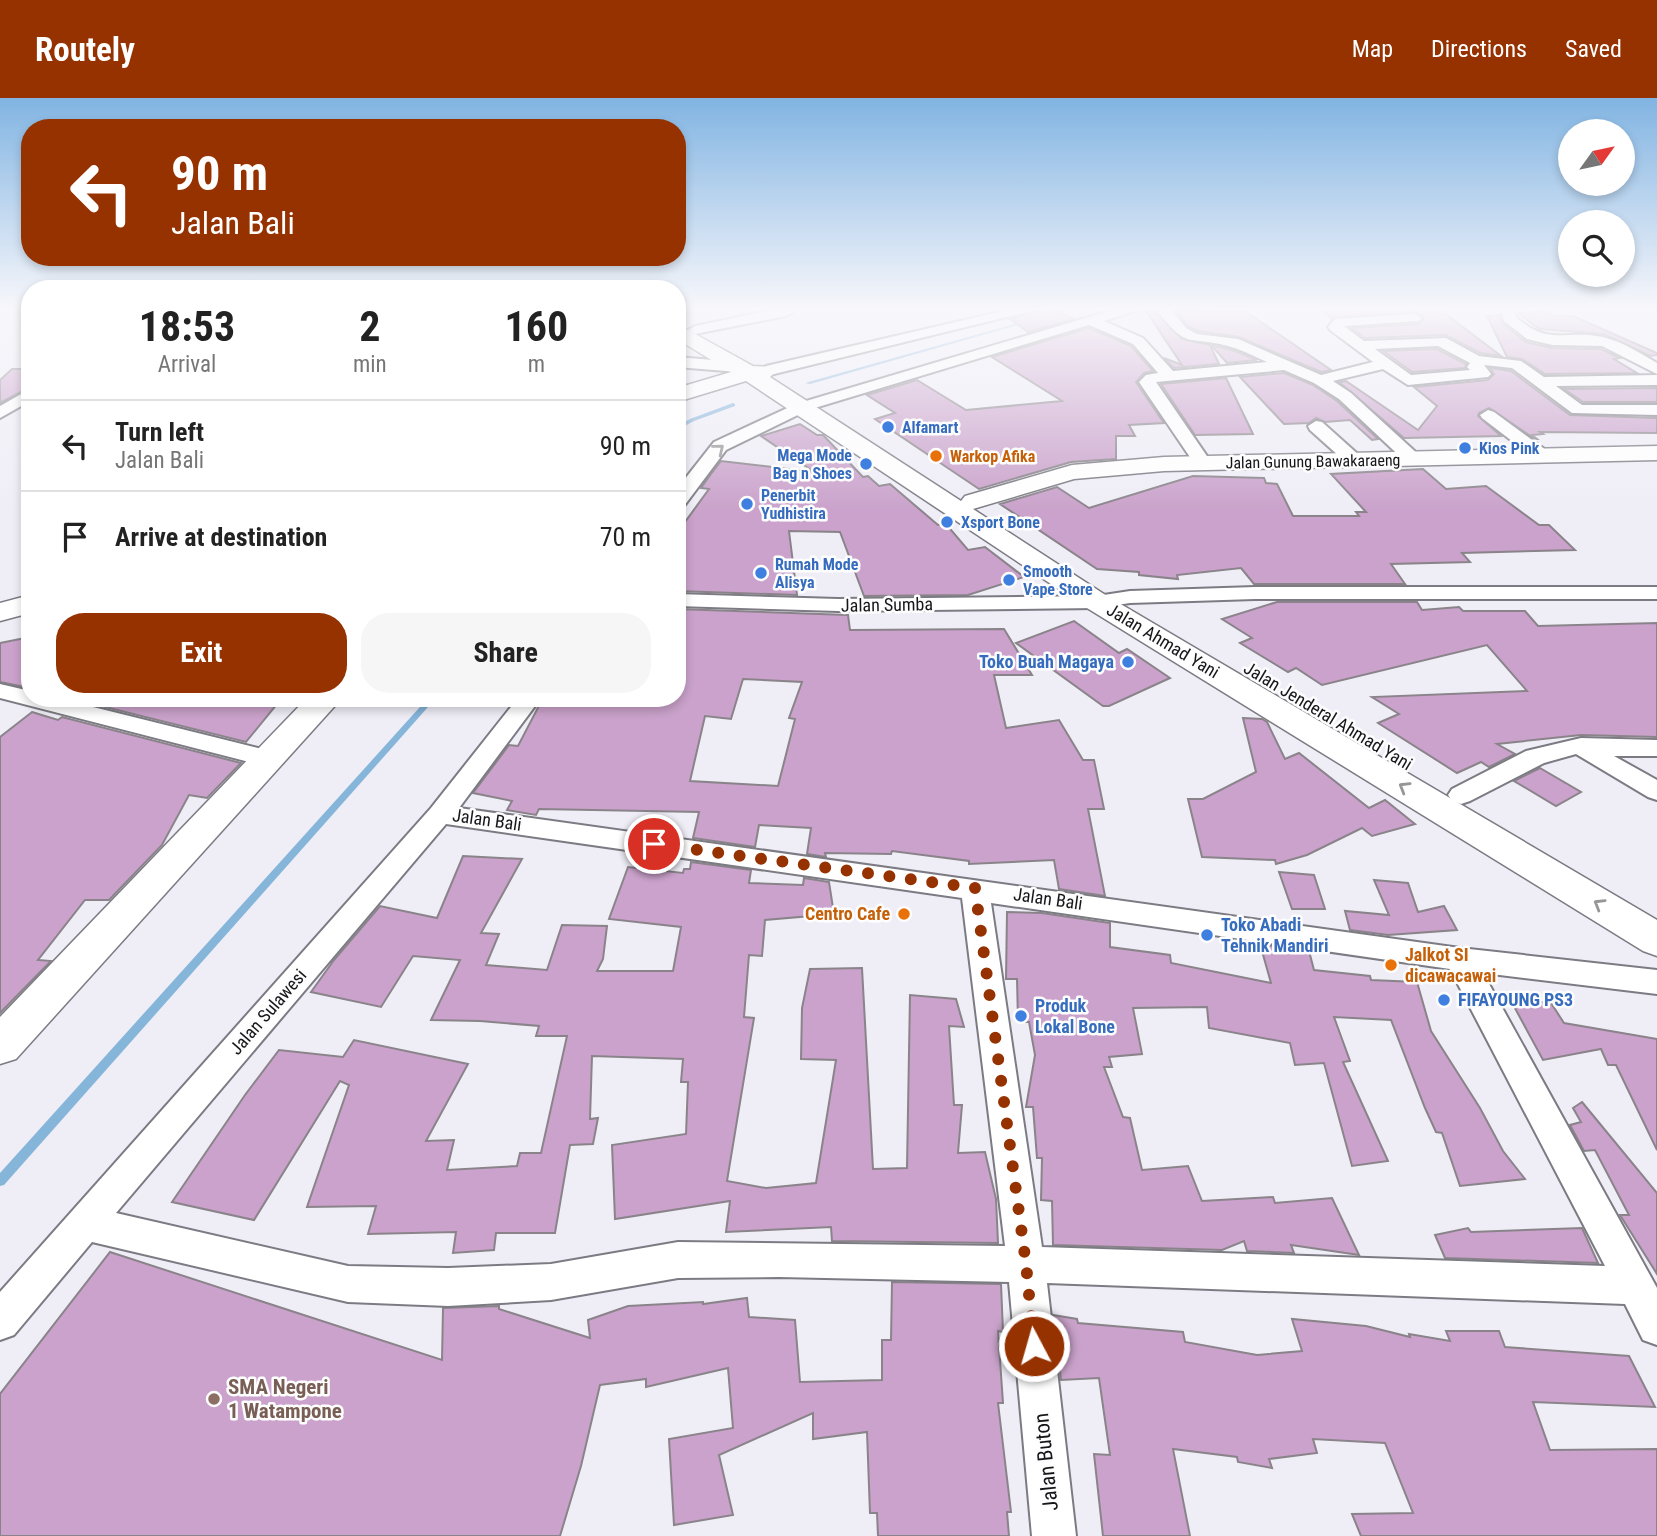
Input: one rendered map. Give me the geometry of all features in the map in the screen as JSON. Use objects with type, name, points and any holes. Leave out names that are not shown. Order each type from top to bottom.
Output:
[{"type":"main road","name":"Jalan Ahmad Yani","points":[[762,376],[1097,602],[1657,940]]},
{"type":"main road","points":[[686,394],[779,387]]},
{"type":"main road","name":"Jalan Jenderal Ahmad Yani","points":[[779,387],[974,501],[1657,913]]},
{"type":"main road","name":"Jalan Gunung Bawakaraeng","points":[[974,501],[1072,472],[1202,463],[1657,453]]},
{"type":"main road","points":[[0,612],[21,606]]},
{"type":"main road","points":[[5,1035],[317,707]]},
{"type":"street","points":[[735,376],[779,387],[830,376]]},
{"type":"street","points":[[686,490],[720,446],[779,387],[814,376]]},
{"type":"street","points":[[1169,376],[1150,378],[1147,382],[1202,463]]},
{"type":"street","points":[[1312,376],[1345,396],[1414,460]]},
{"type":"street","points":[[1320,380],[1336,376]]},
{"type":"street","points":[[1401,376],[1414,381],[1462,376]]},
{"type":"street","points":[[1530,376],[1578,410],[1657,410]]},
{"type":"street","points":[[1539,382],[1657,380]]},
{"type":"street","points":[[0,414],[21,400]]},
{"type":"street","points":[[1488,415],[1544,457]]},
{"type":"street","points":[[1315,426],[1355,461]]},
{"type":"street","name":"Jalan Sumba","points":[[686,600],[838,605],[1097,602],[1130,597],[1255,593],[1657,593]]},
{"type":"street","points":[[0,691],[21,696]]},
{"type":"street","points":[[63,707],[268,759]]},
{"type":"street","name":"Jalan Sulawesi","points":[[0,1321],[440,814],[523,707]]},
{"type":"street","points":[[1461,795],[1528,759],[1579,746],[1637,751],[1657,748]]},
{"type":"street","points":[[1579,746],[1657,791]]},
{"type":"street","name":"Jalan Bali","points":[[440,814],[1460,959],[1657,982]]},
{"type":"street","name":"Jalan Buton","points":[[975,888],[1026,1264],[1054,1536]]},
{"type":"street","points":[[1460,959],[1657,1326]]},
{"type":"street","points":[[84,1223],[348,1284],[448,1287],[551,1282],[678,1260],[1026,1264],[1634,1286]]},
{"type":"building","points":[[4,376],[21,376],[21,392],[0,403],[0,380]]},
{"type":"building","points":[[1022,376],[1141,376],[1136,382],[1164,423],[1129,425],[1135,436],[1116,436],[1116,459],[1071,462],[979,489],[875,419],[895,413],[867,395],[917,380],[966,410],[1062,401]]},
{"type":"building","points":[[1292,376],[1313,385],[1337,401],[1378,439],[1372,440],[1350,420],[1325,422],[1316,418],[1309,423],[1284,424],[1240,377]]},
{"type":"building","points":[[1492,376],[1518,376],[1570,415],[1657,418],[1657,433],[1540,432],[1543,434],[1532,435],[1535,439],[1489,408],[1478,416],[1501,436],[1404,438],[1339,382],[1346,381],[1418,430],[1437,406],[1414,387],[1488,380]]},
{"type":"building","points":[[1226,378],[1253,434],[1195,435],[1161,384]]},
{"type":"building","points":[[1657,388],[1657,402],[1583,402],[1564,389]]},
{"type":"building","points":[[800,424],[817,435],[823,435],[863,477],[868,476],[879,486],[890,484],[938,525],[946,524],[968,550],[985,547],[1024,577],[968,595],[864,596],[840,532],[789,531],[797,595],[686,591],[686,521],[709,489],[701,488],[721,461],[814,472],[761,436]]},
{"type":"building","points":[[1423,469],[1446,489],[1486,486],[1539,525],[1549,525],[1575,550],[1462,553],[1470,562],[1391,564],[1405,584],[1254,584],[1241,568],[1177,575],[1178,579],[1139,575],[1139,572],[1097,569],[1000,504],[1057,487],[1089,508],[1193,476],[1264,478],[1266,483],[1277,484],[1293,516],[1359,516],[1356,512],[1366,512],[1331,474]]},
{"type":"building","points":[[1277,602],[1417,602],[1422,610],[1459,607],[1463,611],[1525,611],[1538,626],[1657,623],[1657,737],[1581,735],[1497,744],[1515,754],[1489,767],[1481,762],[1457,773],[1378,723],[1399,714],[1372,697],[1527,691],[1487,645],[1322,685],[1296,668],[1288,672],[1240,643],[1252,638],[1222,619]]},
{"type":"building","points":[[686,609],[848,615],[850,630],[1004,629],[1032,675],[994,675],[1006,728],[1059,720],[1083,760],[1094,760],[1104,809],[1088,809],[1105,896],[1059,889],[1054,860],[969,864],[969,861],[892,851],[891,854],[825,853],[826,857],[807,854],[811,828],[759,825],[755,847],[693,838],[699,812],[539,809],[536,815],[507,810],[512,801],[473,793],[509,745],[518,746],[538,707],[686,707]],"holes":[[[743,679],[802,682],[789,718],[795,719],[778,786],[690,781],[705,716],[731,719]]]},
{"type":"building","points":[[1074,621],[1119,653],[1127,649],[1170,678],[1109,706],[1103,706],[1016,643]]},
{"type":"building","points":[[21,639],[21,686],[0,682],[0,643]]},
{"type":"building","points":[[105,707],[275,707],[246,742]]},
{"type":"building","points":[[32,712],[58,720],[62,717],[241,763],[207,798],[189,795],[162,845],[109,900],[85,900],[38,960],[51,961],[0,1013],[0,737]]},
{"type":"building","points":[[1243,718],[1262,719],[1267,722],[1285,759],[1299,753],[1369,808],[1385,800],[1415,824],[1372,836],[1362,828],[1307,855],[1276,864],[1275,860],[1202,857],[1188,799],[1203,799],[1256,772]]},
{"type":"building","points":[[1540,768],[1581,792],[1556,806],[1514,781]]},
{"type":"building","points":[[463,856],[522,859],[481,933],[499,934],[486,965],[547,970],[562,925],[607,926],[603,959],[597,971],[673,971],[681,927],[609,919],[628,867],[683,873],[684,869],[690,869],[691,862],[751,870],[749,883],[803,885],[804,878],[829,882],[834,914],[765,920],[762,956],[749,955],[744,1017],[754,1018],[727,1181],[766,1188],[816,1183],[836,1060],[801,1059],[802,1008],[810,969],[862,968],[873,1169],[907,1168],[910,995],[956,999],[964,1027],[949,1026],[954,1105],[962,1105],[958,1153],[985,1152],[996,1199],[998,1243],[832,1241],[831,1227],[726,1232],[730,1201],[615,1219],[612,1145],[686,1134],[688,1082],[681,1082],[683,1059],[592,1056],[590,1119],[598,1118],[593,1144],[570,1145],[555,1233],[496,1233],[494,1250],[453,1253],[456,1232],[368,1234],[376,1206],[307,1207],[349,1085],[340,1081],[254,1220],[172,1202],[279,1050],[343,1057],[354,1040],[468,1064],[426,1141],[454,1140],[447,1170],[517,1166],[520,1153],[541,1153],[567,1036],[536,1036],[539,1026],[431,1020],[460,960],[413,956],[381,1007],[311,992],[380,906],[437,918]]},
{"type":"building","points":[[1279,872],[1314,875],[1325,909],[1292,909]]},
{"type":"building","points":[[1374,880],[1408,883],[1418,912],[1444,906],[1457,930],[1388,935],[1350,930],[1345,911],[1389,915]]},
{"type":"building","points":[[1007,912],[1042,913],[1110,923],[1110,947],[1170,955],[1171,963],[1271,983],[1260,944],[1309,951],[1314,970],[1370,976],[1371,980],[1417,982],[1431,1031],[1480,1108],[1503,1151],[1525,1179],[1460,1186],[1442,1133],[1436,1132],[1425,1108],[1391,1020],[1334,1017],[1350,1061],[1343,1062],[1388,1161],[1352,1166],[1324,1063],[1295,1065],[1290,1043],[1209,1028],[1207,1007],[1133,1008],[1142,1054],[1109,1057],[1112,1067],[1104,1067],[1123,1117],[1130,1118],[1142,1170],[1188,1166],[1202,1201],[1273,1197],[1275,1203],[1332,1198],[1359,1255],[1291,1245],[1294,1253],[1247,1251],[1244,1241],[1222,1250],[1053,1245],[1052,1201],[1041,1200],[1042,1158],[1037,1158],[1033,1107],[1026,1107],[1035,1055],[1029,1022],[1018,1022],[1017,979],[1006,979]]},
{"type":"building","points":[[1510,999],[1551,1003],[1564,1023],[1657,1039],[1657,1150],[1616,1065],[1608,1065],[1601,1049],[1543,1060]]},
{"type":"building","points":[[1582,1102],[1657,1193],[1657,1274],[1620,1215],[1629,1215],[1595,1150],[1584,1151],[1570,1125],[1581,1122],[1573,1108]]},
{"type":"building","points":[[1468,1228],[1471,1232],[1582,1228],[1598,1263],[1445,1258],[1435,1235]]},
{"type":"building","points":[[110,1252],[442,1360],[443,1308],[499,1306],[499,1309],[590,1338],[588,1320],[628,1306],[703,1304],[747,1298],[749,1317],[795,1320],[800,1382],[882,1380],[882,1340],[891,1340],[892,1282],[1001,1284],[1003,1332],[998,1331],[1003,1403],[998,1403],[1011,1512],[1007,1512],[1009,1536],[878,1536],[877,1513],[870,1513],[867,1432],[813,1439],[813,1413],[719,1455],[733,1515],[674,1525],[669,1439],[733,1428],[728,1368],[646,1387],[646,1379],[600,1385],[581,1466],[560,1536],[0,1536],[0,1394]]},
{"type":"building","points":[[1053,1315],[1077,1319],[1078,1323],[1183,1332],[1185,1342],[1257,1355],[1302,1351],[1292,1319],[1366,1326],[1410,1337],[1409,1334],[1450,1341],[1446,1331],[1499,1331],[1505,1347],[1629,1356],[1655,1407],[1533,1402],[1550,1450],[1657,1449],[1657,1536],[1361,1536],[1352,1514],[1413,1513],[1385,1443],[1313,1439],[1317,1453],[1269,1459],[1272,1468],[1238,1462],[1237,1457],[1173,1449],[1190,1536],[1103,1536],[1094,1454],[1110,1455],[1099,1378],[1061,1380]]},
{"type":"waterway","points":[[808,383],[833,376]]},
{"type":"waterway","points":[[686,423],[733,405]]},
{"type":"waterway","points":[[0,1181],[424,707]]},
{"type":"place","name":"Alfamart","points":[[888,427]]},
{"type":"place","name":"Kios Pink","points":[[1465,448]]},
{"type":"place","name":"Warkop Afika","points":[[936,456]]},
{"type":"place","name":"Mega Mode Bag n Shoes","points":[[866,464]]},
{"type":"place","name":"Penerbit Yudhistira","points":[[747,504]]},
{"type":"place","name":"Xsport Bone","points":[[947,522]]},
{"type":"place","name":"Rumah Mode Alisya","points":[[761,573]]},
{"type":"place","name":"Smooth Vape Store","points":[[1009,580]]},
{"type":"place","name":"Toko Buah Magaya","points":[[1128,662]]},
{"type":"place","name":"Centro Cafe","points":[[904,914]]},
{"type":"place","name":"Toko Abadi Tehnik Mandiri","points":[[1207,935]]},
{"type":"place","name":"Jalkot SI dicawacawai","points":[[1391,965]]},
{"type":"place","name":"FIFAYOUNG PS3","points":[[1444,1000]]},
{"type":"place","name":"Produk Lokal Bone","points":[[1021,1016]]},
{"type":"place","name":"SMA Negeri 1 Watampone","points":[[214,1399]]},
{"type":"route","points":[[654,844],[975,888],[1026,1264],[1034,1346]]}]
